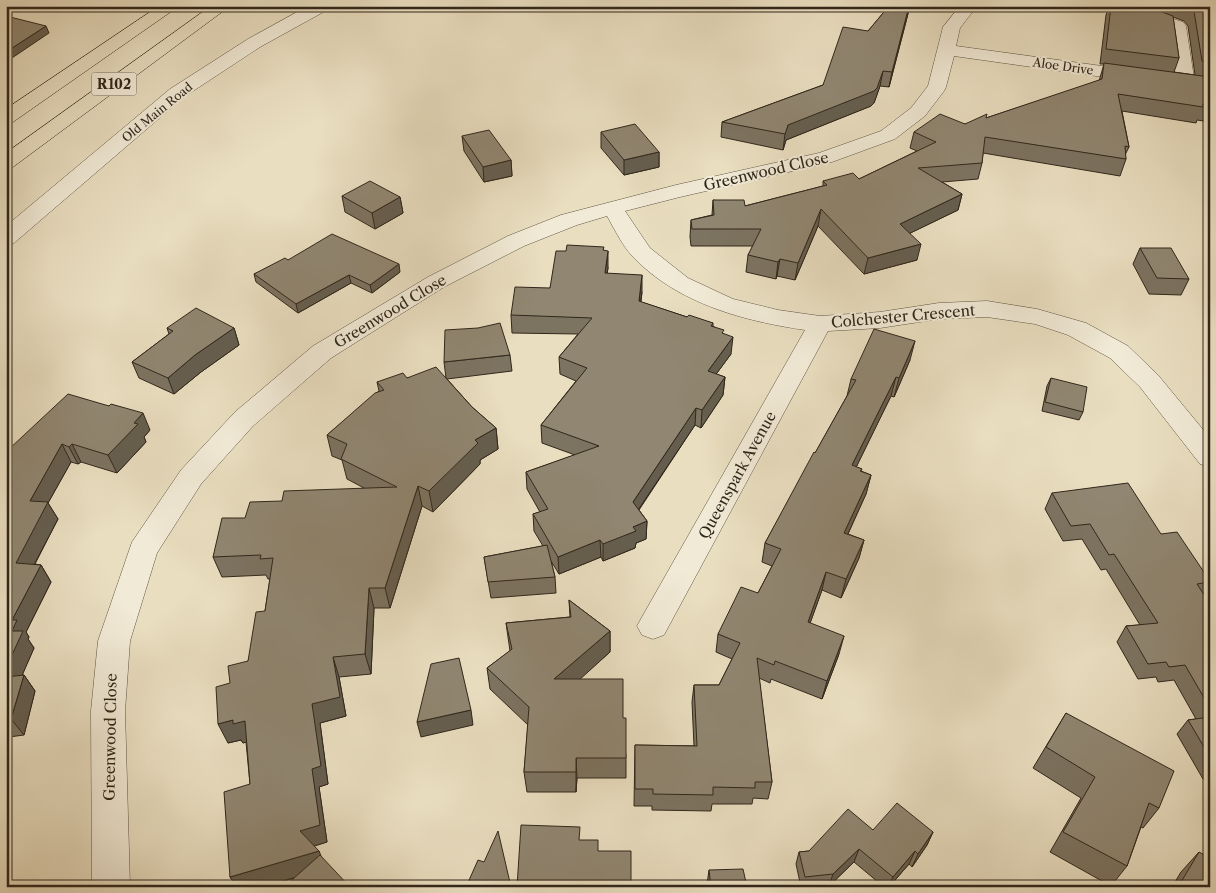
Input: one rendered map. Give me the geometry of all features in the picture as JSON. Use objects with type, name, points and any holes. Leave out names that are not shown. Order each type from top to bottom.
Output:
[{"type":"main road","name":"R102","points":[[6,118],[171,6]]},
{"type":"main road","name":"R102","points":[[6,163],[222,6]]},
{"type":"street","name":"Old Main Road","points":[[6,238],[176,93],[254,43],[321,6]]},
{"type":"street","name":"Greenwood Close","points":[[110,887],[108,711],[114,641],[143,550],[191,477],[244,419],[322,352],[436,282],[516,241],[569,220],[676,191],[825,158],[888,135],[918,112],[937,87],[952,26],[969,6]]},
{"type":"street","points":[[1129,10],[1177,26],[1184,82]]},
{"type":"street","name":"Aloe Drive","points":[[946,50],[1210,86]]},
{"type":"street","name":"Colchester Crescent","points":[[612,208],[642,253],[680,283],[724,305],[778,318],[820,324],[880,320],[987,308],[1038,318],[1078,329],[1119,352],[1149,381],[1210,457]]},
{"type":"street","name":"Queenspark Avenue","points":[[653,626],[820,324]]},
{"type":"building","points":[[889,6],[909,6],[892,72],[883,71],[877,88],[874,91],[788,125],[785,134],[722,122],[823,85],[843,27],[868,31]]},
{"type":"building","points":[[1111,6],[1145,6],[1173,16],[1179,58],[1106,49]]},
{"type":"building","points":[[1190,6],[1210,6],[1210,62],[1202,61],[1194,11]]},
{"type":"building","points":[[6,16],[46,26],[6,52]]},
{"type":"building","points":[[1104,63],[1210,77],[1210,105],[1203,104],[1203,107],[1118,94],[1129,147],[1125,146],[1126,159],[985,137],[982,163],[918,168],[962,194],[900,224],[921,244],[868,258],[821,209],[798,263],[780,259],[778,262],[748,255],[761,229],[692,229],[691,220],[714,215],[713,200],[744,200],[745,206],[827,185],[823,181],[853,173],[859,179],[936,142],[914,132],[940,114],[965,124],[987,114],[986,118],[1102,79]]},
{"type":"building","points":[[635,124],[659,152],[624,160],[601,132]]},
{"type":"building","points":[[489,130],[511,160],[483,167],[462,136]]},
{"type":"building","points":[[370,181],[400,197],[372,213],[342,196]]},
{"type":"building","points":[[332,234],[399,264],[370,285],[349,275],[296,304],[254,274],[285,258],[288,260]]},
{"type":"building","points":[[567,245],[604,247],[603,250],[608,251],[605,273],[642,275],[639,301],[687,317],[689,315],[713,323],[711,326],[724,330],[722,333],[733,337],[708,371],[725,377],[702,410],[696,408],[633,502],[647,521],[633,527],[636,531],[603,544],[600,540],[558,557],[533,514],[548,509],[526,472],[599,446],[541,425],[587,368],[559,357],[592,318],[511,315],[515,287],[550,288],[556,251],[566,251]]},
{"type":"building","points":[[1140,248],[1171,248],[1189,279],[1157,278]]},
{"type":"building","points":[[196,308],[234,328],[195,355],[168,378],[132,362],[173,331],[167,328]]},
{"type":"building","points":[[500,323],[510,355],[444,362],[445,330],[478,328]]},
{"type":"building","points":[[874,329],[915,341],[899,378],[896,377],[852,465],[862,469],[860,471],[871,475],[844,533],[864,540],[846,579],[826,572],[808,622],[844,636],[827,681],[775,661],[774,665],[757,658],[772,782],[755,782],[755,788],[713,787],[713,795],[653,794],[653,789],[635,789],[635,745],[697,746],[694,685],[719,685],[740,643],[718,634],[741,587],[758,593],[781,549],[765,543],[814,452],[856,380],[851,379]]},
{"type":"building","points":[[436,367],[472,407],[496,428],[475,440],[478,443],[429,491],[418,486],[385,588],[369,588],[365,654],[333,657],[340,697],[312,704],[321,766],[312,769],[320,825],[300,831],[319,851],[230,877],[224,792],[250,784],[245,721],[233,724],[233,720],[218,724],[216,687],[230,683],[228,666],[248,661],[256,612],[265,611],[273,558],[260,559],[261,555],[213,557],[222,518],[245,518],[250,502],[282,501],[284,491],[397,487],[341,459],[347,444],[327,435],[375,393],[384,390],[377,382],[403,373],[407,378]]},
{"type":"building","points":[[1051,378],[1087,387],[1083,412],[1045,402]]},
{"type":"building","points":[[68,394],[109,406],[111,404],[143,413],[134,423],[138,424],[108,455],[72,444],[69,447],[62,444],[30,501],[48,502],[16,563],[41,565],[12,620],[17,620],[12,631],[23,631],[6,668],[6,450]]},
{"type":"building","points":[[1128,483],[1161,534],[1177,532],[1210,581],[1197,584],[1210,604],[1210,708],[1185,665],[1169,667],[1166,662],[1148,664],[1126,626],[1158,623],[1114,554],[1109,555],[1090,524],[1071,526],[1052,493]]},
{"type":"building","points":[[547,545],[555,577],[488,582],[484,557]]},
{"type":"building","points":[[569,600],[610,631],[554,679],[623,679],[623,718],[626,718],[626,758],[576,758],[576,772],[524,772],[529,707],[487,668],[512,649],[506,623],[571,617]]},
{"type":"building","points":[[459,658],[471,710],[417,722],[431,664]]},
{"type":"building","points":[[24,675],[11,719],[6,720],[6,677]]},
{"type":"building","points":[[1066,713],[1174,771],[1159,808],[1149,803],[1127,866],[1063,832],[1095,777],[1046,747]]},
{"type":"building","points":[[1210,717],[1210,757],[1188,720]]},
{"type":"building","points":[[897,803],[933,832],[918,854],[915,851],[893,877],[859,849],[833,874],[805,877],[799,852],[809,851],[848,809],[873,830]]},
{"type":"building","points":[[521,825],[580,827],[579,840],[598,840],[598,851],[631,851],[631,887],[517,887]]},
{"type":"building","points":[[498,831],[511,887],[466,887],[478,860],[484,862]]},
{"type":"building","points":[[1199,852],[1210,858],[1210,887],[1178,887]]},
{"type":"building","points":[[320,855],[350,887],[284,887]]},
{"type":"building","points":[[743,869],[747,887],[711,887],[709,870]]}]
